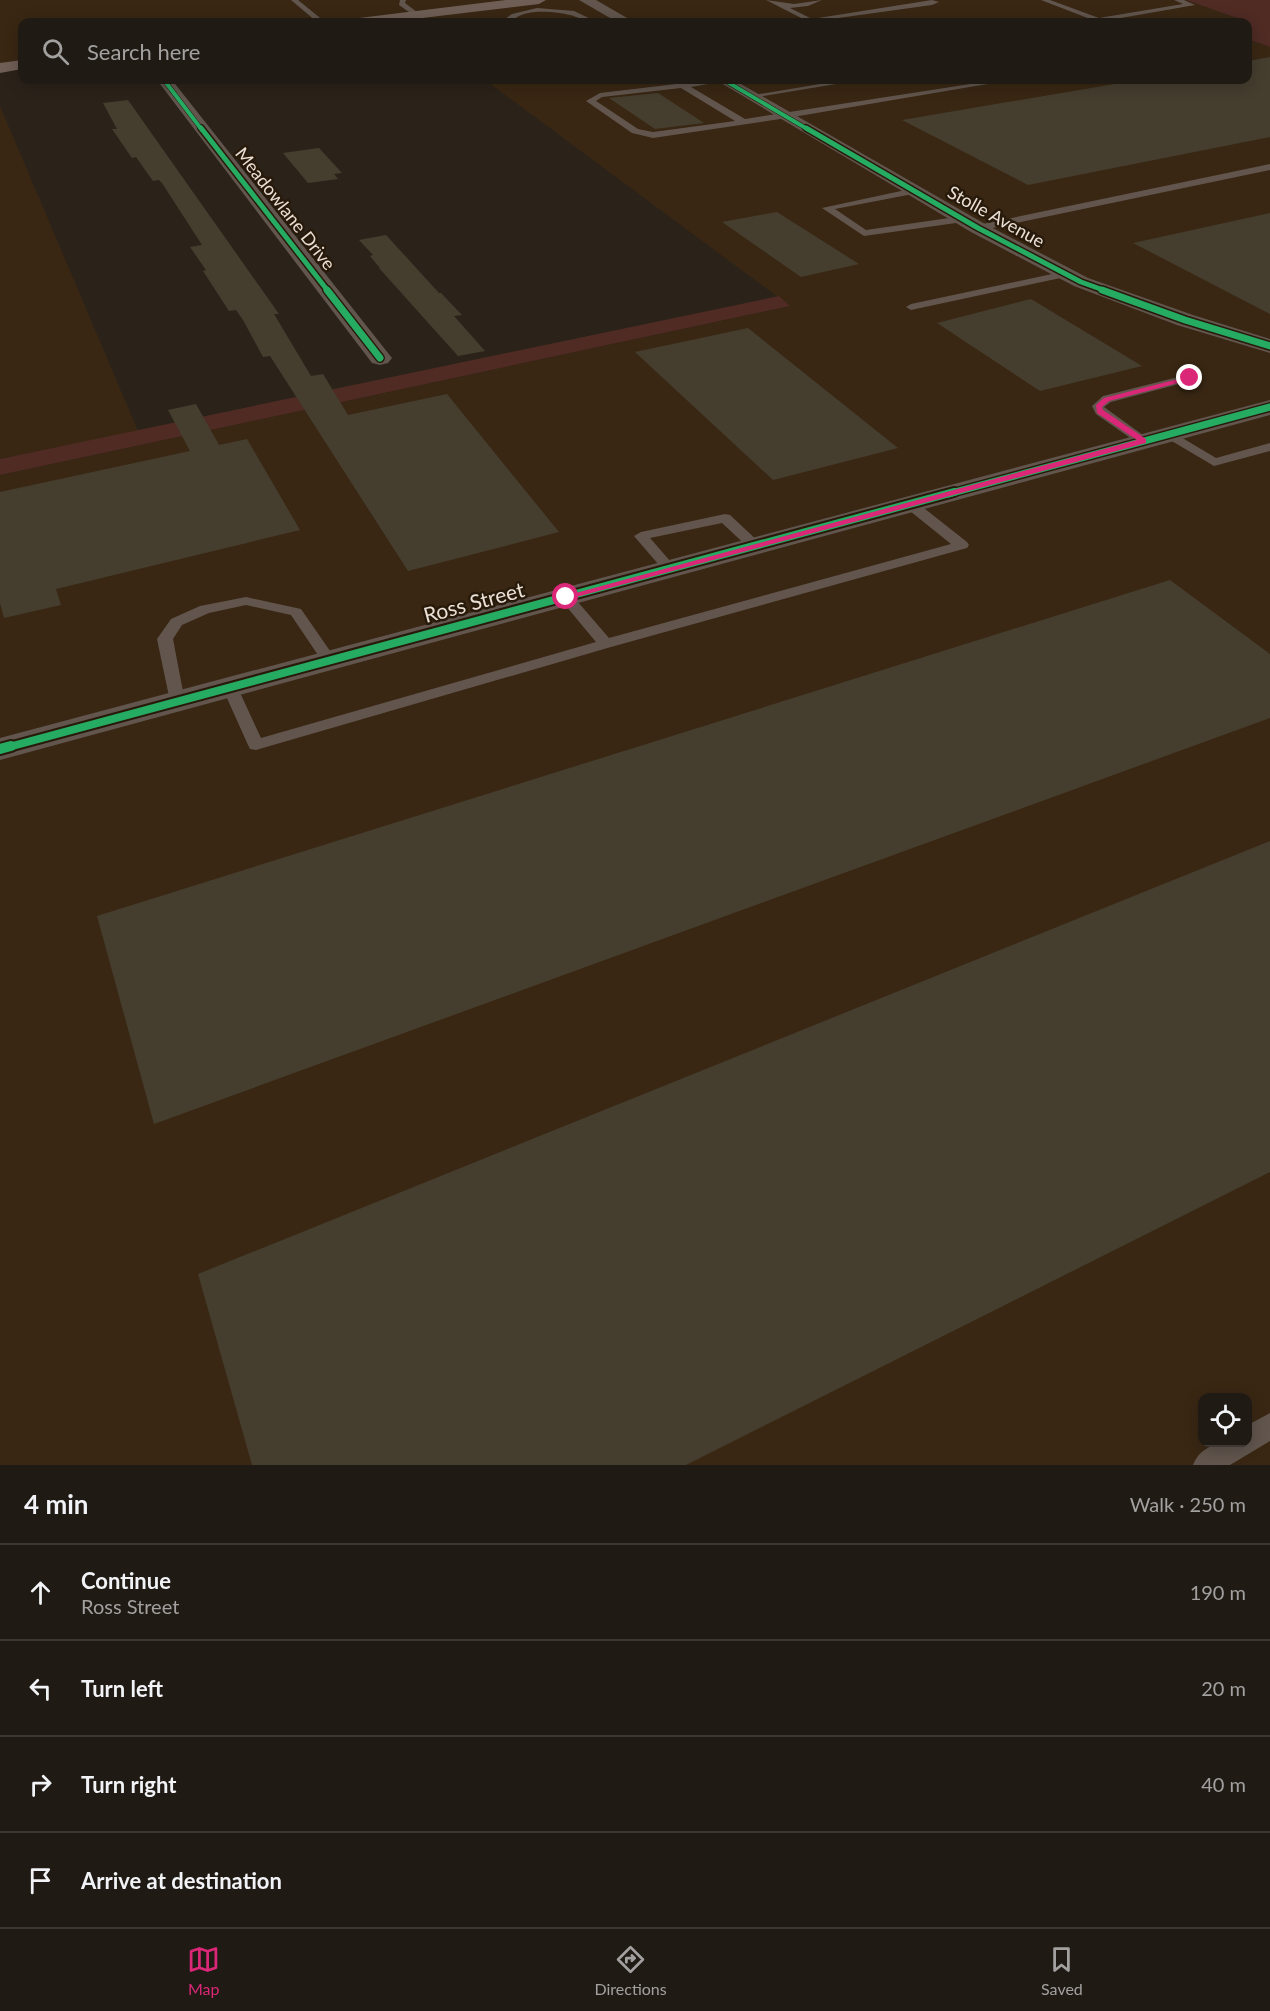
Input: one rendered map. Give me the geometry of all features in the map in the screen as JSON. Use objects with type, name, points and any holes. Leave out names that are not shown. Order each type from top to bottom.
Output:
[{"type":"main road","points":[[452,18],[482,17],[539,0]]},
{"type":"main road","points":[[0,68],[18,66]]},
{"type":"street","points":[[586,0],[619,18]]},
{"type":"street","name":"Meadowlane Drive","points":[[167,84],[380,358]]},
{"type":"street","name":"Stolle Avenue","points":[[732,84],[970,223],[1081,282],[1185,320],[1270,346]]},
{"type":"street","name":"Ross Street","points":[[0,749],[1270,407]]},
{"type":"lane","points":[[294,0],[316,18]]},
{"type":"lane","points":[[403,0],[400,4],[421,18]]},
{"type":"lane","points":[[769,0],[805,18]]},
{"type":"lane","points":[[784,8],[810,4],[819,0]]},
{"type":"lane","points":[[831,18],[932,3],[936,2],[935,0]]},
{"type":"lane","points":[[1044,0],[1093,18]]},
{"type":"lane","points":[[1111,18],[1192,5],[1177,0]]},
{"type":"lane","points":[[510,18],[523,13],[556,11],[586,18]]},
{"type":"lane","points":[[698,84],[600,95],[590,101],[635,131],[653,135],[983,84]]},
{"type":"lane","points":[[790,84],[798,88]]},
{"type":"lane","points":[[752,96],[827,84]]},
{"type":"lane","points":[[684,86],[743,122]]},
{"type":"lane","points":[[915,191],[828,208],[864,233],[970,223],[1270,167]]},
{"type":"lane","points":[[911,307],[1066,274]]},
{"type":"lane","points":[[1190,378],[1107,399],[1098,406],[1100,411],[1214,462],[1270,447]]},
{"type":"lane","points":[[230,687],[256,745],[962,545],[910,504]]},
{"type":"lane","points":[[670,569],[641,536],[725,518],[755,546]]},
{"type":"lane","points":[[566,597],[606,644]]},
{"type":"lane","points":[[177,702],[165,639],[176,622],[205,609],[246,601],[296,612],[329,661]]},
{"type":"lane","points":[[1252,1437],[1270,1426]]},
{"type":"lane","points":[[1206,1465],[1236,1447]]},
{"type":"shaded area","points":[[0,0],[1186,0],[1238,18],[18,18],[18,66],[0,68]]},
{"type":"shaded area","points":[[1186,0],[1270,0],[1270,47],[1252,40],[1252,18],[1237,18]]},
{"type":"shaded area","points":[[1252,40],[1270,47],[1270,1465],[0,1465],[0,475],[790,306],[490,84],[1252,84]]},
{"type":"shaded area","points":[[0,106],[138,431],[0,459]]},
{"type":"shaded area","points":[[779,296],[790,306],[0,475],[0,459]]},
{"type":"building","points":[[1270,57],[1270,137],[1028,185],[902,120],[1114,84],[1252,84],[1252,60]]},
{"type":"building","points":[[658,93],[704,123],[655,129],[609,98]]},
{"type":"building","points":[[128,100],[279,314],[274,314],[311,376],[323,374],[348,415],[447,394],[559,532],[408,571],[270,356],[263,357],[243,320],[236,310],[229,311],[203,271],[206,270],[190,247],[202,245],[162,183],[159,180],[153,181],[136,157],[132,158],[112,129],[117,129],[103,103]]},
{"type":"building","points":[[319,148],[342,173],[334,174],[338,179],[308,183],[283,153]]},
{"type":"building","points":[[777,212],[859,264],[801,277],[722,222]]},
{"type":"building","points":[[1270,213],[1270,314],[1133,243]]},
{"type":"building","points":[[386,235],[462,315],[454,316],[485,351],[458,356],[379,268],[370,256],[373,255],[359,240]]},
{"type":"building","points":[[1031,299],[1142,366],[1040,391],[937,323]]},
{"type":"building","points":[[748,328],[898,448],[773,480],[635,352]]},
{"type":"building","points":[[196,404],[219,445],[247,439],[300,530],[56,589],[61,605],[4,618],[0,603],[0,492],[190,451],[168,410]]},
{"type":"building","points":[[1170,580],[1270,654],[1270,718],[154,1124],[97,916]]},
{"type":"building","points":[[1270,841],[1270,1172],[686,1465],[252,1465],[198,1274]]},
{"type":"cycle path","points":[[167,84],[380,358]]},
{"type":"cycle path","points":[[731,84],[978,228],[1081,282],[1185,320],[1270,346]]},
{"type":"cycle path","points":[[0,749],[1270,407]]},
{"type":"route","points":[[566,597],[1143,441],[1100,411],[1098,406],[1107,399],[1190,378]]}]
